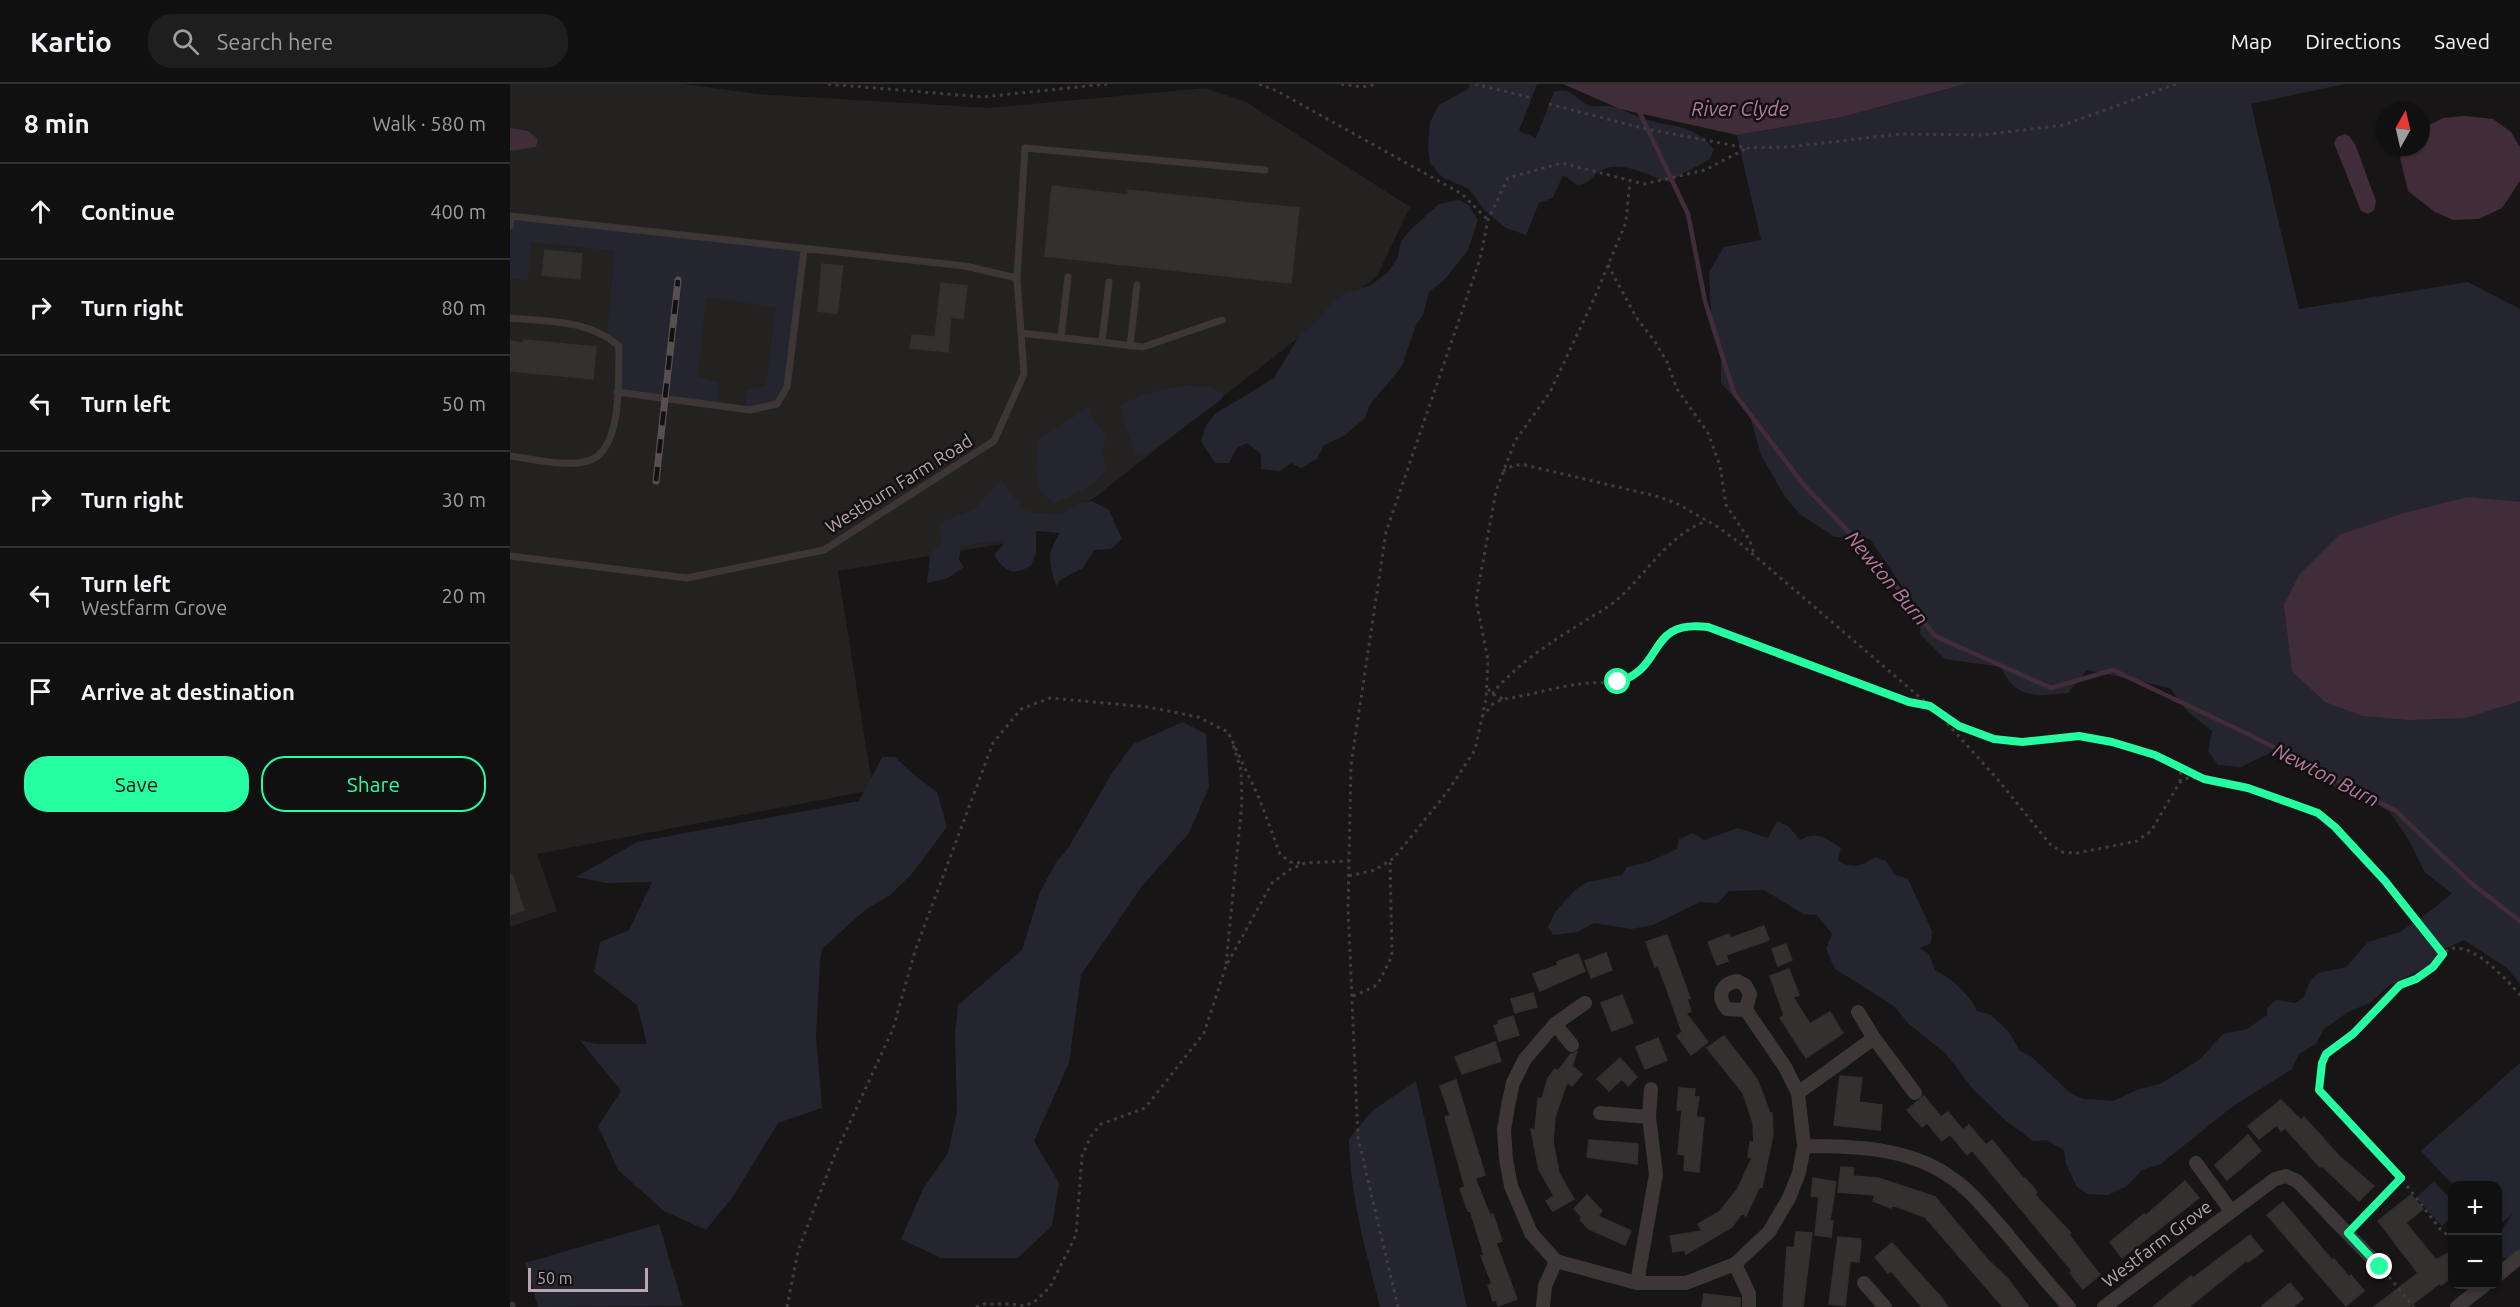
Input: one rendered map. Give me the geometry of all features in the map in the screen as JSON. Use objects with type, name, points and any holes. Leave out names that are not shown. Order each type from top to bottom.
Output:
[{"type":"street","points":[[1585,1003],[1555,1024],[1525,1059],[1513,1083],[1504,1131],[1511,1186],[1531,1233],[1556,1261],[1637,1283],[1686,1283],[1735,1264],[1769,1232],[1781,1215],[1799,1173],[1804,1146],[1798,1093],[1785,1067],[1746,1010]]},
{"type":"street","points":[[1858,1012],[1874,1038],[1915,1093]]},
{"type":"street","points":[[1555,1024],[1572,1045]]},
{"type":"street","points":[[1798,1093],[1874,1038]]},
{"type":"street","points":[[1637,1283],[1656,1174],[1649,1117],[1651,1089]]},
{"type":"street","points":[[1600,1113],[1649,1117]]},
{"type":"street","points":[[1804,1146],[1865,1147],[1891,1152],[1922,1162],[1948,1175],[1974,1197],[2069,1307]]},
{"type":"street","name":"Westfarm Grove","points":[[2196,1163],[2231,1210]]},
{"type":"street","name":"Westfarm Grove","points":[[2104,1307],[2231,1210],[2275,1179],[2286,1176],[2297,1181],[2380,1267]]},
{"type":"street","points":[[2502,1272],[2520,1257]]},
{"type":"street","points":[[1543,1307],[1545,1286],[1556,1261]]},
{"type":"street","points":[[1735,1264],[1749,1294],[1749,1307]]},
{"type":"street","points":[[1864,1283],[1885,1307]]},
{"type":"street","points":[[2457,1307],[2480,1289]]},
{"type":"lane","name":"Westburn Farm Road","points":[[510,556],[687,578],[824,549],[994,441],[1024,374],[1017,278],[1025,147],[1265,170]]},
{"type":"lane","points":[[510,226],[510,216],[965,266],[1017,278]]},
{"type":"lane","points":[[617,393],[750,410],[777,404],[787,387],[804,250]]},
{"type":"lane","points":[[1061,338],[1068,277]]},
{"type":"lane","points":[[1102,342],[1109,282]]},
{"type":"lane","points":[[1130,346],[1137,285]]},
{"type":"lane","points":[[510,318],[588,326],[607,336],[619,346],[614,429],[607,447],[592,459],[568,463],[510,456]]},
{"type":"lane","points":[[1021,333],[1143,347],[1222,320]]},
{"type":"lane","points":[[2348,1233],[2401,1178]]},
{"type":"path","points":[[828,84],[982,97],[1107,84]]},
{"type":"path","points":[[1259,84],[1277,91],[1462,194],[1488,220]]},
{"type":"path","points":[[1341,84],[1362,87],[1378,84]]},
{"type":"path","points":[[1475,84],[1532,98]]},
{"type":"path","points":[[1549,104],[1660,132],[1747,148],[1789,147],[1900,134],[1982,135],[2064,125],[2176,84]]},
{"type":"path","points":[[1398,1307],[1358,1138],[1349,876],[1351,765],[1386,532],[1480,259],[1488,220],[1508,178],[1562,163],[1644,184],[1705,170],[1747,148]]},
{"type":"path","points":[[1349,876],[1375,870],[1390,860],[1448,791],[1476,750],[1488,660],[1476,600],[1496,491],[1515,441],[1550,392],[1608,265],[1626,222],[1630,180]]},
{"type":"path","points":[[1608,265],[1636,317],[1656,343],[1677,389],[1707,433],[1720,466],[1726,505],[1750,541],[1754,554]]},
{"type":"path","points":[[1503,471],[1514,465],[1525,465],[1656,496],[1676,503],[1707,521],[1754,554],[1930,706],[1959,726],[1994,739],[2022,742],[2064,736],[2096,738],[2155,755],[2204,779]]},
{"type":"path","points":[[1492,694],[1507,676],[1526,661],[1617,600],[1670,544],[1692,526],[1707,521]]},
{"type":"path","points":[[1482,717],[1493,704],[1503,699],[1581,683],[1628,679],[1646,667],[1665,635],[1685,626],[1697,625],[1719,630],[1909,702],[1930,706],[1999,781],[2050,844],[2062,852],[2078,853],[2137,842],[2151,831],[2180,782],[2181,769]]},
{"type":"path","points":[[1486,687],[1492,694],[1503,699]]},
{"type":"path","points":[[788,1307],[798,1251],[833,1159],[893,1029],[915,951],[993,743],[1021,709],[1050,698],[1148,706],[1198,717],[1228,732],[1259,798],[1280,854],[1290,862],[1349,861]]},
{"type":"path","points":[[1226,966],[1242,803],[1241,770],[1228,732]]},
{"type":"path","points":[[2180,782],[2188,778],[2204,779],[2248,788],[2318,813],[2335,827],[2378,873],[2443,954]]},
{"type":"path","points":[[1352,996],[1374,987],[1392,956],[1390,860]]},
{"type":"path","points":[[976,1307],[1002,1304],[1025,1306],[1037,1300],[1050,1287],[1076,1235],[1082,1156],[1092,1136],[1101,1124],[1145,1108],[1155,1098],[1175,1067],[1204,1033],[1226,966],[1239,938],[1272,883],[1289,870],[1305,863]]},
{"type":"path","points":[[2448,1236],[2440,1229],[2401,1178],[2319,1090],[2322,1063],[2326,1054],[2353,1034],[2400,985],[2416,979],[2433,967],[2451,948],[2459,948],[2472,953],[2504,976],[2520,995]]},
{"type":"path","points":[[2380,1267],[2414,1307]]},
{"type":"shaded area","points":[[510,84],[683,84],[758,94],[989,108],[1205,88],[1246,102],[1410,207],[1377,276],[1094,498],[1008,543],[838,571],[873,790],[537,854],[557,911],[510,927]]},
{"type":"shaded area","points":[[1470,84],[1537,84],[1519,131],[1536,138],[1554,92],[1561,90],[1571,93],[1591,106],[1614,107],[1644,119],[1690,130],[1714,149],[1710,159],[1668,182],[1618,166],[1602,170],[1589,181],[1578,185],[1563,175],[1553,198],[1539,203],[1526,235],[1506,228],[1485,211],[1469,189],[1442,177],[1430,163],[1428,148],[1430,122],[1439,105],[1468,89]]},
{"type":"shaded area","points":[[1965,84],[2344,84],[2251,104],[2299,309],[2468,282],[2520,309],[2520,984],[2507,968],[2464,940],[2440,951],[2427,967],[2390,985],[2370,1003],[2348,1012],[2324,1029],[2316,1044],[2299,1054],[2292,1069],[2232,1107],[2161,1164],[2142,1170],[2127,1186],[2108,1195],[2088,1194],[2077,1187],[2066,1164],[2064,1150],[2046,1140],[2033,1141],[2005,1120],[1974,1090],[1945,1053],[1909,1024],[1894,1006],[1835,969],[1826,949],[1832,934],[1817,915],[1803,914],[1764,890],[1729,891],[1718,903],[1700,902],[1653,925],[1631,929],[1594,923],[1577,932],[1553,935],[1548,927],[1556,911],[1575,890],[1587,882],[1622,875],[1627,867],[1648,862],[1677,849],[1679,839],[1692,833],[1704,840],[1738,828],[1768,838],[1777,821],[1788,826],[1800,840],[1811,836],[1821,836],[1831,841],[1841,848],[1838,860],[1843,863],[1857,866],[1875,857],[1886,861],[1894,874],[1908,879],[1932,931],[1931,943],[1920,948],[1929,954],[1935,970],[1959,987],[1977,1011],[1991,1015],[2009,1032],[2020,1051],[2032,1057],[2070,1093],[2084,1099],[2113,1101],[2139,1089],[2160,1084],[2199,1060],[2223,1034],[2247,1029],[2267,1015],[2267,1008],[2276,1000],[2295,1003],[2304,997],[2310,981],[2318,973],[2346,967],[2368,942],[2400,932],[2452,893],[2425,873],[2410,842],[2390,812],[2363,796],[2334,787],[2302,757],[2292,753],[2272,752],[2241,767],[2218,765],[2208,751],[2212,731],[2187,711],[2170,688],[2087,670],[2068,693],[2028,694],[2013,685],[2001,667],[1945,659],[1920,634],[1921,614],[1870,539],[1835,537],[1801,515],[1785,497],[1761,455],[1749,413],[1721,383],[1721,354],[1711,313],[1709,272],[1724,247],[1761,240],[1737,135],[1842,117]]},
{"type":"shaded area","points":[[1459,200],[1469,205],[1478,220],[1468,250],[1445,279],[1429,292],[1423,315],[1416,325],[1402,366],[1370,405],[1365,418],[1344,436],[1324,445],[1317,459],[1301,468],[1291,463],[1280,471],[1261,469],[1261,454],[1247,443],[1237,448],[1229,463],[1215,463],[1201,441],[1206,425],[1215,414],[1274,378],[1299,336],[1318,320],[1331,304],[1344,294],[1371,285],[1388,272],[1397,259],[1401,241],[1411,229],[1439,204]]},
{"type":"shaded area","points":[[510,216],[804,250],[787,387],[777,404],[745,410],[747,390],[766,386],[776,308],[706,297],[698,376],[719,383],[718,407],[617,392],[619,346],[607,336],[615,251],[531,242],[528,280],[510,279]]},
{"type":"shaded area","points":[[1186,385],[1209,387],[1222,393],[1222,399],[1146,455],[1135,456],[1120,406],[1143,394]]},
{"type":"shaded area","points":[[1089,407],[1094,422],[1106,435],[1102,454],[1107,467],[1092,484],[1055,504],[1040,491],[1036,472],[1037,441]]},
{"type":"shaded area","points":[[1001,480],[1024,510],[1035,513],[1062,514],[1079,504],[1092,501],[1109,510],[1122,539],[1111,549],[1094,550],[1083,568],[1060,580],[1056,586],[1050,558],[1052,547],[1060,533],[1036,531],[1036,552],[1031,566],[1018,571],[1009,571],[1002,565],[994,555],[1006,541],[976,543],[961,548],[959,560],[964,567],[948,578],[927,583],[930,556],[941,541],[938,524],[974,509]]},
{"type":"shaded area","points":[[1183,722],[1206,734],[1209,787],[1189,833],[1142,886],[1081,975],[1069,1063],[1034,1141],[1059,1183],[1052,1226],[1018,1258],[941,1258],[901,1239],[924,1187],[948,1153],[957,1112],[955,1033],[958,1005],[1022,950],[1040,892],[1056,862],[1067,850],[1112,773],[1133,744]]},
{"type":"shaded area","points":[[882,757],[895,757],[937,792],[947,827],[911,875],[890,895],[865,910],[822,949],[816,1036],[822,1108],[778,1123],[734,1195],[706,1230],[664,1211],[618,1170],[598,1126],[621,1091],[580,1040],[596,1044],[647,1044],[637,1005],[594,972],[600,942],[629,930],[652,882],[606,883],[576,877],[637,842],[859,801]]},
{"type":"shaded area","points":[[2520,1063],[2520,1258],[2502,1258],[2502,1229],[2513,1213],[2502,1223],[2502,1181],[2449,1181],[2421,1151]]},
{"type":"shaded area","points":[[1416,1081],[1467,1307],[1380,1307],[1364,1245],[1352,1182],[1349,1139],[1372,1111]]},
{"type":"shaded area","points":[[2434,1181],[2448,1197],[2448,1220],[2442,1226],[2416,1198]]},
{"type":"shaded area","points":[[659,1224],[683,1306],[538,1307],[525,1263]]},
{"type":"water","name":"River Clyde","points":[[1563,84],[1965,84],[1842,117],[1737,135],[1620,109]]},
{"type":"water","points":[[2465,116],[2493,119],[2511,132],[2520,147],[2520,181],[2502,208],[2479,219],[2453,220],[2435,212],[2408,191],[2400,158],[2401,156],[2430,156],[2430,124],[2443,118]]},
{"type":"water","points":[[510,128],[528,131],[538,139],[536,147],[510,151]]},
{"type":"water","points":[[2345,134],[2355,144],[2376,201],[2374,210],[2368,214],[2361,211],[2334,143],[2337,137]]},
{"type":"water","points":[[2468,497],[2520,502],[2520,701],[2465,718],[2409,720],[2363,716],[2325,702],[2292,671],[2284,605],[2299,575],[2339,535],[2401,514]]},
{"type":"building","points":[[1052,186],[1128,195],[1128,190],[1299,208],[1291,283],[1045,256]]},
{"type":"building","points":[[545,250],[582,254],[580,279],[542,275]]},
{"type":"building","points":[[822,264],[843,266],[837,314],[818,311]]},
{"type":"building","points":[[941,283],[967,286],[963,319],[951,317],[948,352],[910,348],[912,335],[935,337]]},
{"type":"building","points":[[524,340],[596,347],[593,379],[510,371],[510,341],[523,343]]},
{"type":"building","points":[[510,874],[512,874],[524,910],[510,915]]},
{"type":"building","points":[[1764,926],[1769,940],[1726,955],[1728,961],[1717,965],[1708,942],[1729,934],[1731,938]]},
{"type":"building","points":[[1667,935],[1690,998],[1687,999],[1691,1011],[1686,1013],[1708,1042],[1691,1055],[1677,1036],[1682,1032],[1658,966],[1655,967],[1646,942]]},
{"type":"building","points":[[1786,944],[1792,960],[1778,966],[1772,949]]},
{"type":"building","points":[[1606,953],[1612,970],[1591,978],[1585,961]]},
{"type":"building","points":[[1578,954],[1585,971],[1540,991],[1533,974],[1558,965],[1557,962]]},
{"type":"building","points":[[1789,969],[1799,995],[1793,997],[1810,1024],[1830,1012],[1843,1033],[1806,1058],[1780,1018],[1784,1015],[1770,976]]},
{"type":"building","points":[[1533,993],[1537,1007],[1515,1013],[1511,999]]},
{"type":"building","points":[[1622,995],[1633,1023],[1612,1031],[1601,1003]]},
{"type":"building","points":[[1513,1016],[1519,1035],[1499,1041],[1494,1026],[1499,1024],[1498,1021]]},
{"type":"building","points":[[1724,1036],[1757,1079],[1770,1113],[1772,1113],[1773,1135],[1762,1187],[1760,1186],[1746,1216],[1742,1213],[1732,1227],[1686,1254],[1685,1250],[1673,1252],[1670,1236],[1702,1231],[1698,1224],[1719,1212],[1737,1190],[1752,1158],[1748,1157],[1750,1142],[1754,1143],[1753,1123],[1743,1093],[1707,1048]]},
{"type":"building","points":[[1658,1038],[1667,1060],[1645,1069],[1636,1047]]},
{"type":"building","points":[[1495,1042],[1501,1061],[1462,1074],[1455,1057]]},
{"type":"building","points":[[1577,1052],[1572,1066],[1582,1074],[1572,1086],[1567,1082],[1555,1117],[1553,1142],[1559,1173],[1574,1199],[1553,1211],[1546,1201],[1554,1196],[1539,1170],[1531,1129],[1535,1130],[1538,1098],[1542,1099],[1548,1078],[1555,1069],[1558,1071],[1571,1054]]},
{"type":"building","points":[[1620,1058],[1637,1077],[1628,1086],[1622,1079],[1609,1091],[1597,1079]]},
{"type":"building","points":[[1840,1076],[1862,1078],[1859,1102],[1882,1105],[1880,1130],[1834,1125]]},
{"type":"building","points":[[1456,1080],[1485,1175],[1475,1178],[1490,1215],[1493,1214],[1502,1241],[1496,1243],[1517,1299],[1498,1306],[1496,1300],[1493,1301],[1488,1285],[1492,1284],[1481,1256],[1484,1255],[1470,1210],[1468,1211],[1460,1189],[1465,1187],[1445,1117],[1450,1115],[1440,1086]]},
{"type":"building","points":[[1679,1088],[1695,1089],[1694,1097],[1699,1097],[1696,1117],[1704,1118],[1699,1172],[1684,1170],[1685,1155],[1678,1154],[1682,1110],[1677,1110]]},
{"type":"building","points":[[1924,1096],[1941,1117],[1948,1112],[1963,1130],[1969,1125],[1986,1145],[1992,1140],[2037,1192],[2035,1195],[2071,1233],[2069,1235],[2100,1275],[2083,1289],[2070,1273],[2072,1271],[1972,1150],[1967,1155],[1950,1134],[1942,1141],[1927,1123],[1922,1127],[1907,1110]]},
{"type":"building","points":[[2281,1100],[2301,1120],[2304,1117],[2339,1156],[2374,1186],[2359,1201],[2322,1166],[2320,1167],[2285,1128],[2281,1131],[2277,1125],[2259,1139],[2248,1126]]},
{"type":"building","points":[[2248,1135],[2261,1151],[2227,1180],[2215,1165]]},
{"type":"building","points":[[1589,1140],[1638,1144],[1637,1164],[1587,1157]]},
{"type":"building","points":[[1841,1167],[1854,1168],[1853,1176],[1878,1178],[1935,1197],[1987,1259],[2007,1278],[2029,1307],[2003,1307],[1925,1217],[1873,1201],[1875,1195],[1838,1192]]},
{"type":"building","points":[[1813,1178],[1836,1182],[1830,1221],[1833,1221],[1831,1237],[1815,1235],[1819,1197],[1811,1196]]},
{"type":"building","points":[[2185,1181],[2199,1198],[2122,1258],[2110,1242],[2144,1214],[2145,1216]]},
{"type":"building","points":[[1587,1195],[1602,1211],[1598,1216],[1631,1231],[1625,1245],[1589,1229],[1580,1220],[1582,1217],[1574,1209]]},
{"type":"building","points":[[2411,1195],[2423,1209],[2406,1223],[2436,1260],[2448,1253],[2448,1280],[2441,1285],[2440,1283],[2409,1307],[2374,1307],[2418,1273],[2378,1221]]},
{"type":"building","points":[[2283,1202],[2332,1260],[2334,1259],[2349,1277],[2351,1275],[2364,1291],[2346,1306],[2267,1215]]},
{"type":"building","points":[[1796,1232],[1812,1233],[1803,1307],[1783,1307],[1787,1247],[1794,1248]]},
{"type":"building","points":[[2250,1235],[2263,1251],[2248,1262],[2247,1260],[2189,1307],[2153,1307],[2191,1276],[2193,1278]]},
{"type":"building","points":[[1838,1237],[1860,1239],[1861,1242],[1859,1262],[1850,1261],[1845,1306],[1829,1304]]},
{"type":"building","points":[[1892,1243],[1948,1307],[1922,1307],[1891,1271],[1888,1273],[1875,1257]]},
{"type":"building","points":[[2290,1283],[2303,1299],[2293,1307],[2261,1307]]},
{"type":"building","points":[[1704,1294],[1740,1298],[1740,1307],[1702,1307]]},
{"type":"waterway","name":"Newton Burn","points":[[1638,109],[1688,214],[1705,301],[1734,393],[1803,484],[1877,562],[1935,636],[2051,688],[2113,670],[2250,735],[2396,811],[2471,883],[2520,921]]},
{"type":"railway","points":[[656,481],[678,280]]},
{"type":"route","points":[[1618,682],[1634,676],[1646,667],[1665,635],[1685,626],[1708,627],[1909,702],[1930,706],[1959,726],[1982,736],[2022,742],[2064,736],[2096,738],[2155,755],[2204,779],[2248,788],[2318,813],[2335,827],[2385,881],[2443,954],[2433,967],[2416,979],[2400,985],[2353,1034],[2326,1054],[2322,1063],[2319,1090],[2401,1178],[2348,1233],[2380,1267]]}]
